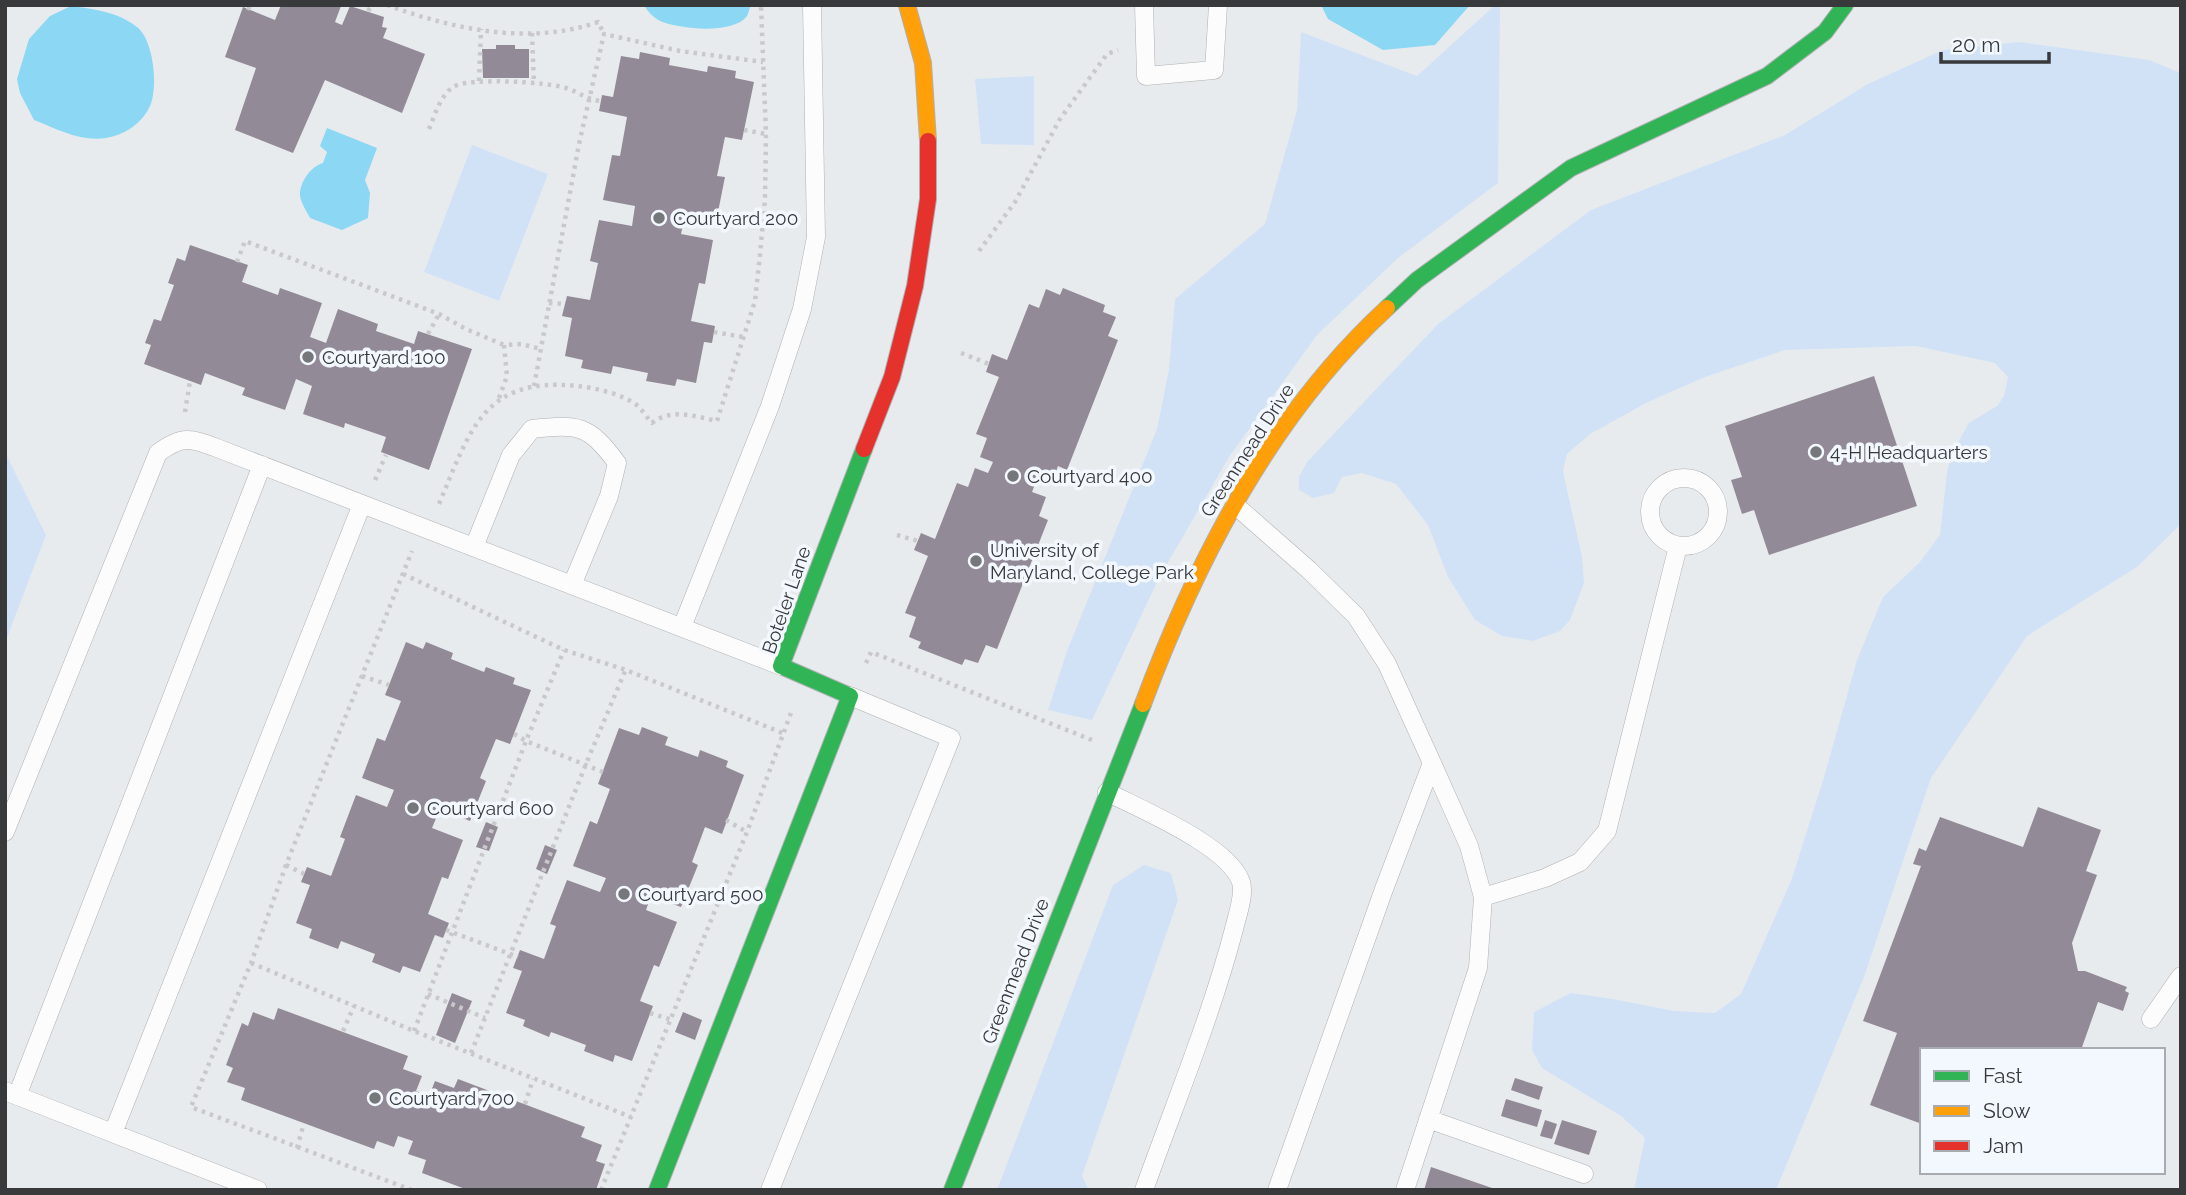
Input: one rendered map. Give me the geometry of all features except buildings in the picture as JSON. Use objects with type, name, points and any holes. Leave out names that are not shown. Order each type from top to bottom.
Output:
[{"type":"street","name":"Boteler Lane","points":[[850,696],[781,666],[892,377],[915,285],[928,198],[928,132],[923,63],[907,5]]},
{"type":"street","name":"Greenmead Drive","points":[[952,1190],[1159,662],[1210,547],[1273,443],[1318,380],[1361,332],[1417,280],[1572,168],[1767,76],[1825,32],[1846,5]]},
{"type":"street","points":[[657,1190],[850,696]]},
{"type":"lane","points":[[682,627],[770,406],[802,309],[816,237],[812,5]]},
{"type":"lane","points":[[1144,5],[1146,76],[1214,70],[1218,5]]},
{"type":"lane","points":[[474,547],[511,455],[532,429],[569,425],[599,438],[617,463],[609,496],[572,584]]},
{"type":"lane","points":[[5,832],[158,453],[174,441],[194,439],[781,666]]},
{"type":"lane","points":[[258,1190],[11,1093],[262,465]]},
{"type":"lane","points":[[113,1133],[362,504]]},
{"type":"lane","points":[[1235,505],[1309,570],[1356,616],[1387,664],[1469,846],[1483,897],[1478,968],[1405,1190]]},
{"type":"lane","points":[[1483,897],[1545,878],[1580,862],[1607,831],[1678,546]]},
{"type":"lane","points":[[770,1190],[951,738],[850,696]]},
{"type":"lane","points":[[1277,1190],[1379,902],[1432,763]]},
{"type":"lane","points":[[1107,792],[1198,839],[1225,857],[1241,883],[1240,906],[1224,968],[1144,1190]]},
{"type":"lane","points":[[2151,1019],[2181,976]]},
{"type":"lane","points":[[1427,1119],[1584,1174]]},
{"type":"path","points":[[368,11],[372,5]]},
{"type":"path","points":[[387,5],[452,26],[532,33],[598,22],[604,34],[534,386]]},
{"type":"path","points":[[412,1190],[191,1107],[251,963],[286,865],[422,526],[435,514],[471,430],[499,399],[514,391],[534,386],[560,385],[595,388],[637,405],[652,423],[662,415],[690,415],[717,421],[755,301],[760,255],[765,199],[766,134],[761,5]]},
{"type":"path","points":[[479,81],[481,29]]},
{"type":"path","points":[[532,33],[534,84]]},
{"type":"path","points":[[604,34],[680,51],[763,62]]},
{"type":"path","points":[[979,251],[1015,202],[1060,119],[1107,54],[1145,41]]},
{"type":"path","points":[[429,129],[439,103],[452,88],[464,82],[534,84],[565,88],[589,100],[601,101]]},
{"type":"path","points":[[744,131],[766,134]]},
{"type":"path","points":[[237,262],[245,241],[439,314],[466,330],[504,345],[521,344],[541,349]]},
{"type":"path","points":[[549,303],[565,304]]},
{"type":"path","points":[[428,334],[439,314]]},
{"type":"path","points":[[714,332],[743,337]]},
{"type":"path","points":[[499,399],[507,376],[504,345]]},
{"type":"path","points":[[961,352],[989,364]]},
{"type":"path","points":[[372,487],[386,454]]},
{"type":"path","points":[[897,535],[918,541]]},
{"type":"path","points":[[403,574],[564,650],[626,670],[785,733]]},
{"type":"path","points":[[414,1031],[564,650]]},
{"type":"path","points":[[850,696],[871,652],[1098,743]]},
{"type":"path","points":[[471,1053],[626,670]]},
{"type":"path","points":[[601,1190],[747,832],[785,733],[803,675]]},
{"type":"path","points":[[362,676],[389,685]]},
{"type":"path","points":[[514,734],[603,772]]},
{"type":"path","points":[[726,820],[747,832]]},
{"type":"path","points":[[286,865],[304,874]]},
{"type":"path","points":[[446,930],[517,957]]},
{"type":"path","points":[[251,963],[631,1117]]},
{"type":"path","points":[[428,994],[485,1018]]},
{"type":"path","points":[[343,1031],[354,1006]]},
{"type":"path","points":[[650,1013],[680,1018]]},
{"type":"path","points":[[525,1104],[533,1079]]},
{"type":"path","points":[[297,1149],[304,1123]]},
{"type":"shaded area","points":[[1495,5],[1500,5],[1498,183],[1398,258],[1317,335],[1229,457],[1159,578],[1092,720],[1048,710],[1067,651],[1157,429],[1169,369],[1175,299],[1265,224],[1297,110],[1301,32],[1417,76]]},
{"type":"shaded area","points":[[2019,42],[2149,60],[2181,73],[2181,524],[2137,567],[2027,636],[1931,778],[1864,977],[1776,1190],[1634,1190],[1645,1138],[1621,1116],[1542,1068],[1532,1050],[1534,1012],[1571,993],[1674,1011],[1715,1013],[1741,994],[1791,881],[1857,660],[1883,597],[1919,563],[1940,535],[1947,472],[1952,453],[1969,423],[1997,406],[2004,396],[2008,377],[1995,363],[1916,346],[1785,350],[1705,377],[1648,402],[1590,434],[1567,454],[1563,471],[1582,557],[1584,583],[1570,620],[1560,631],[1533,641],[1502,636],[1475,620],[1448,577],[1428,525],[1396,484],[1362,473],[1342,477],[1334,493],[1313,498],[1299,490],[1299,477],[1307,462],[1438,324],[1591,210],[1785,135],[1868,84],[1943,50]]},
{"type":"shaded area","points":[[1034,76],[1034,145],[981,144],[975,79]]},
{"type":"shaded area","points":[[472,145],[548,174],[499,301],[424,272]]},
{"type":"shaded area","points":[[5,452],[46,535],[5,643]]},
{"type":"shaded area","points":[[1144,865],[1171,873],[1178,900],[1082,1176],[1089,1190],[997,1190],[1113,885]]},
{"type":"water","points":[[644,5],[751,5],[747,16],[740,22],[705,29],[660,21]]},
{"type":"water","points":[[1321,5],[1470,5],[1435,45],[1383,50],[1328,19]]},
{"type":"water","points":[[71,6],[122,18],[143,33],[147,43],[153,66],[152,100],[141,119],[119,134],[106,138],[87,138],[34,120],[20,93],[17,79],[29,39],[50,16]]},
{"type":"water","points":[[327,128],[377,148],[365,180],[370,193],[368,218],[342,230],[310,218],[300,196],[301,186],[307,176],[323,163],[327,152],[320,146]]},
{"type":"traffic: fast","points":[[1387,308],[1417,280],[1571,168],[1767,76],[1825,32],[1845,5]]},
{"type":"traffic: fast","points":[[657,1190],[850,696],[781,666],[864,449]]},
{"type":"traffic: fast","points":[[952,1190],[1143,704]]},
{"type":"traffic: slow","points":[[907,5],[923,63],[928,141]]},
{"type":"traffic: slow","points":[[1143,704],[1188,596],[1242,491],[1308,394],[1387,308]]},
{"type":"traffic: jam","points":[[864,449],[892,377],[915,286],[928,199],[928,141]]},
{"type":"place","name":"Courtyard 200","points":[[659,218]]},
{"type":"place","name":"Courtyard 100","points":[[308,357]]},
{"type":"place","name":"4-H Headquarters","points":[[1816,452]]},
{"type":"place","name":"Courtyard 400","points":[[1013,476]]},
{"type":"place","name":"University of Maryland, College Park","points":[[976,561]]},
{"type":"place","name":"Courtyard 600","points":[[413,808]]},
{"type":"place","name":"Courtyard 500","points":[[624,894]]},
{"type":"place","name":"Courtyard 700","points":[[375,1098]]}]
